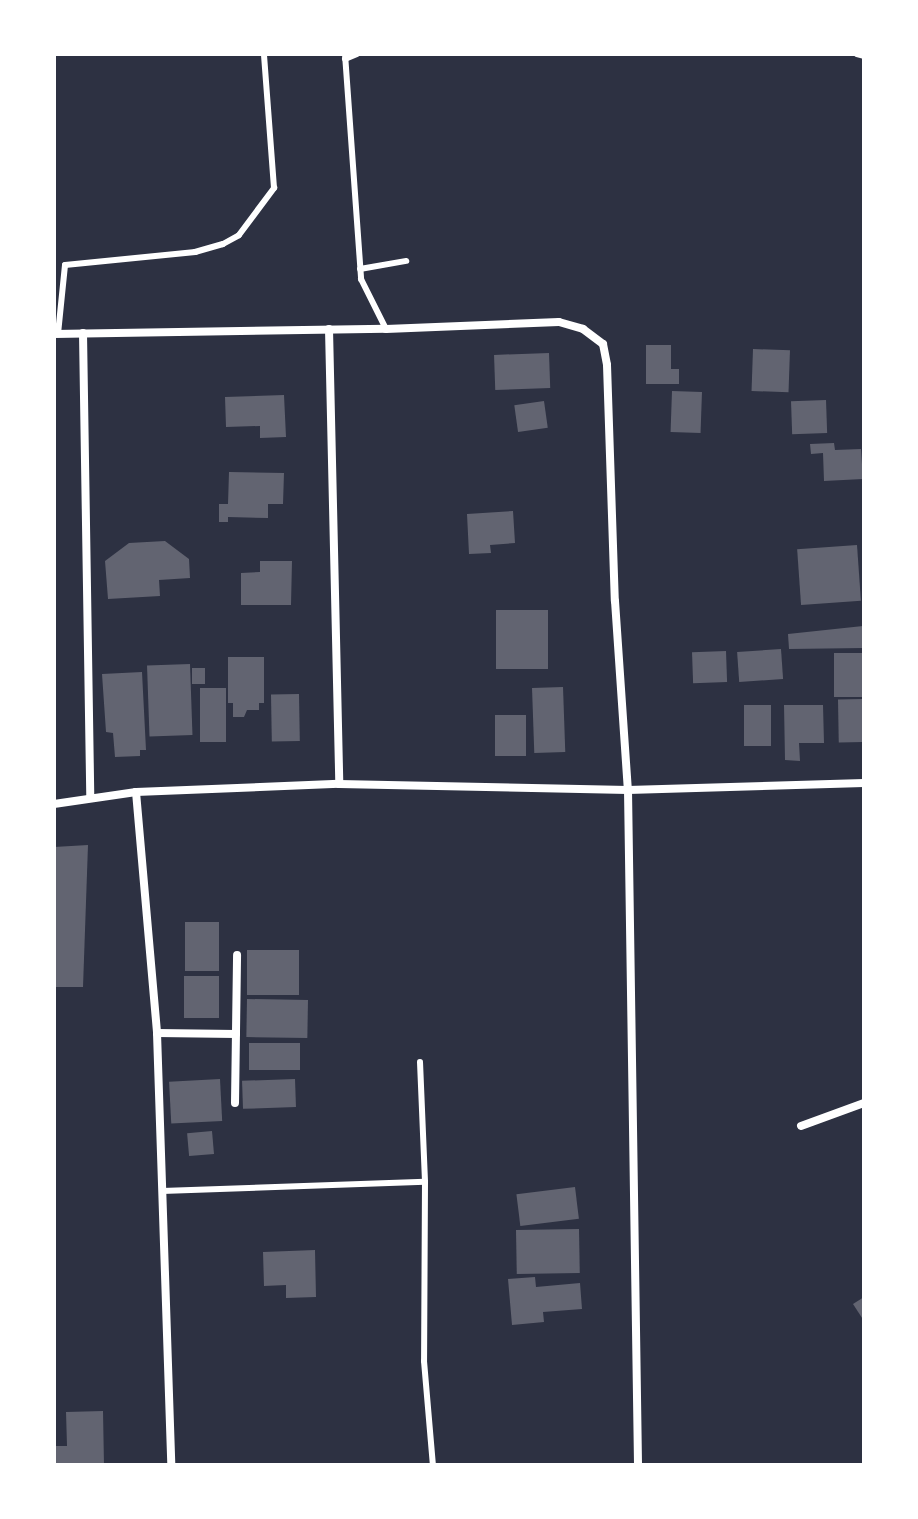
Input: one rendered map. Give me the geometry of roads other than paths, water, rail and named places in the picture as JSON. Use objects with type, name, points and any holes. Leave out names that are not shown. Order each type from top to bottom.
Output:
[{"type":"street","points":[[56,334],[386,329],[559,322],[583,329],[603,344],[607,365],[615,601],[628,790],[638,1465]]},
{"type":"street","points":[[329,329],[339,784]]},
{"type":"street","points":[[83,333],[90,798]]},
{"type":"street","points":[[54,804],[136,792],[339,784],[628,790],[864,783]]},
{"type":"street","points":[[136,792],[157,1033],[171,1465]]},
{"type":"street","points":[[235,1103],[237,955]]},
{"type":"street","points":[[157,1033],[236,1034]]},
{"type":"street","points":[[801,1126],[864,1103]]},
{"type":"lane","points":[[54,266],[195,252],[223,244],[239,235],[274,188],[264,54]]},
{"type":"lane","points":[[357,54],[345,57],[361,279],[386,329]]},
{"type":"lane","points":[[857,54],[864,56]]},
{"type":"lane","points":[[360,269],[406,261]]},
{"type":"lane","points":[[56,334],[65,265]]},
{"type":"lane","points":[[420,1062],[425,1182],[424,1361],[433,1465]]},
{"type":"lane","points":[[162,1191],[425,1182]]}]
